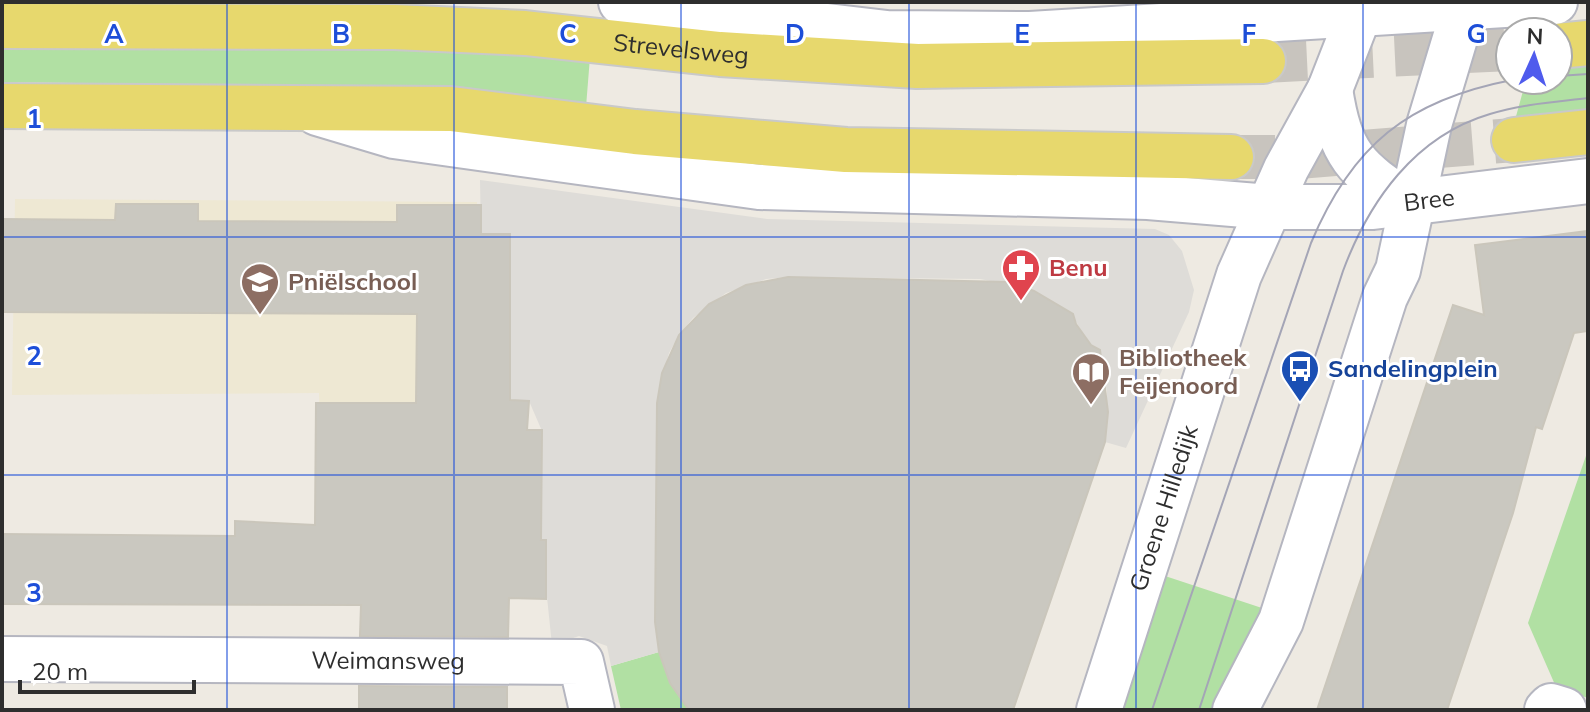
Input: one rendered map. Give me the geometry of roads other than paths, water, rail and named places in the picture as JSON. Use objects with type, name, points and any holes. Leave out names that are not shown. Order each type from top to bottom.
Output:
[{"type":"main road","name":"Strevelsweg","points":[[2,26],[394,27],[525,33],[720,54],[917,66],[1263,61]]},
{"type":"main road","points":[[2,106],[451,109],[635,132],[846,150],[1231,157]]},
{"type":"main road","points":[[1514,140],[1588,132]]},
{"type":"street","name":"Strevelsweg","points":[[2,26],[64,2]]},
{"type":"street","name":"Strevelsweg","points":[[621,2],[721,8],[887,33],[1030,34],[1362,8],[1465,4]]},
{"type":"street","points":[[1235,710],[1281,621],[1385,297],[1398,270],[1429,125],[1465,4],[1555,2]]},
{"type":"street","points":[[1362,8],[1397,25],[1425,53],[1429,125]]},
{"type":"street","name":"Groene Hilledijk","points":[[1099,710],[1239,275],[1269,207],[1330,89],[1362,8]]},
{"type":"street","points":[[1330,89],[1341,141],[1355,162],[1384,188],[1411,204]]},
{"type":"street","points":[[295,107],[394,136],[759,187],[1148,197],[1269,207]]},
{"type":"street","name":"Bree","points":[[1269,207],[1411,204],[1588,181]]},
{"type":"street","name":"Weimansweg","points":[[2,659],[581,662],[592,710]]},
{"type":"tunnel","points":[[1263,61],[1494,50]]},
{"type":"tunnel","points":[[1231,157],[1298,157],[1514,140]]},
{"type":"tram line","points":[[1574,75],[1588,74]]},
{"type":"tram line","points":[[1152,710],[1311,243],[1327,209],[1345,179],[1388,132],[1442,100],[1494,84]]},
{"type":"tram line","points":[[1199,710],[1343,271],[1366,220],[1381,196],[1417,155],[1463,124],[1514,108],[1588,98]]},
{"type":"place","name":"Benu","points":[[1021,302]]},
{"type":"place","name":"Pniëlschool","points":[[260,316]]},
{"type":"place","name":"Sandelingplein","points":[[1300,403]]},
{"type":"place","name":"Bibliotheek Feijenoord","points":[[1091,406]]}]
